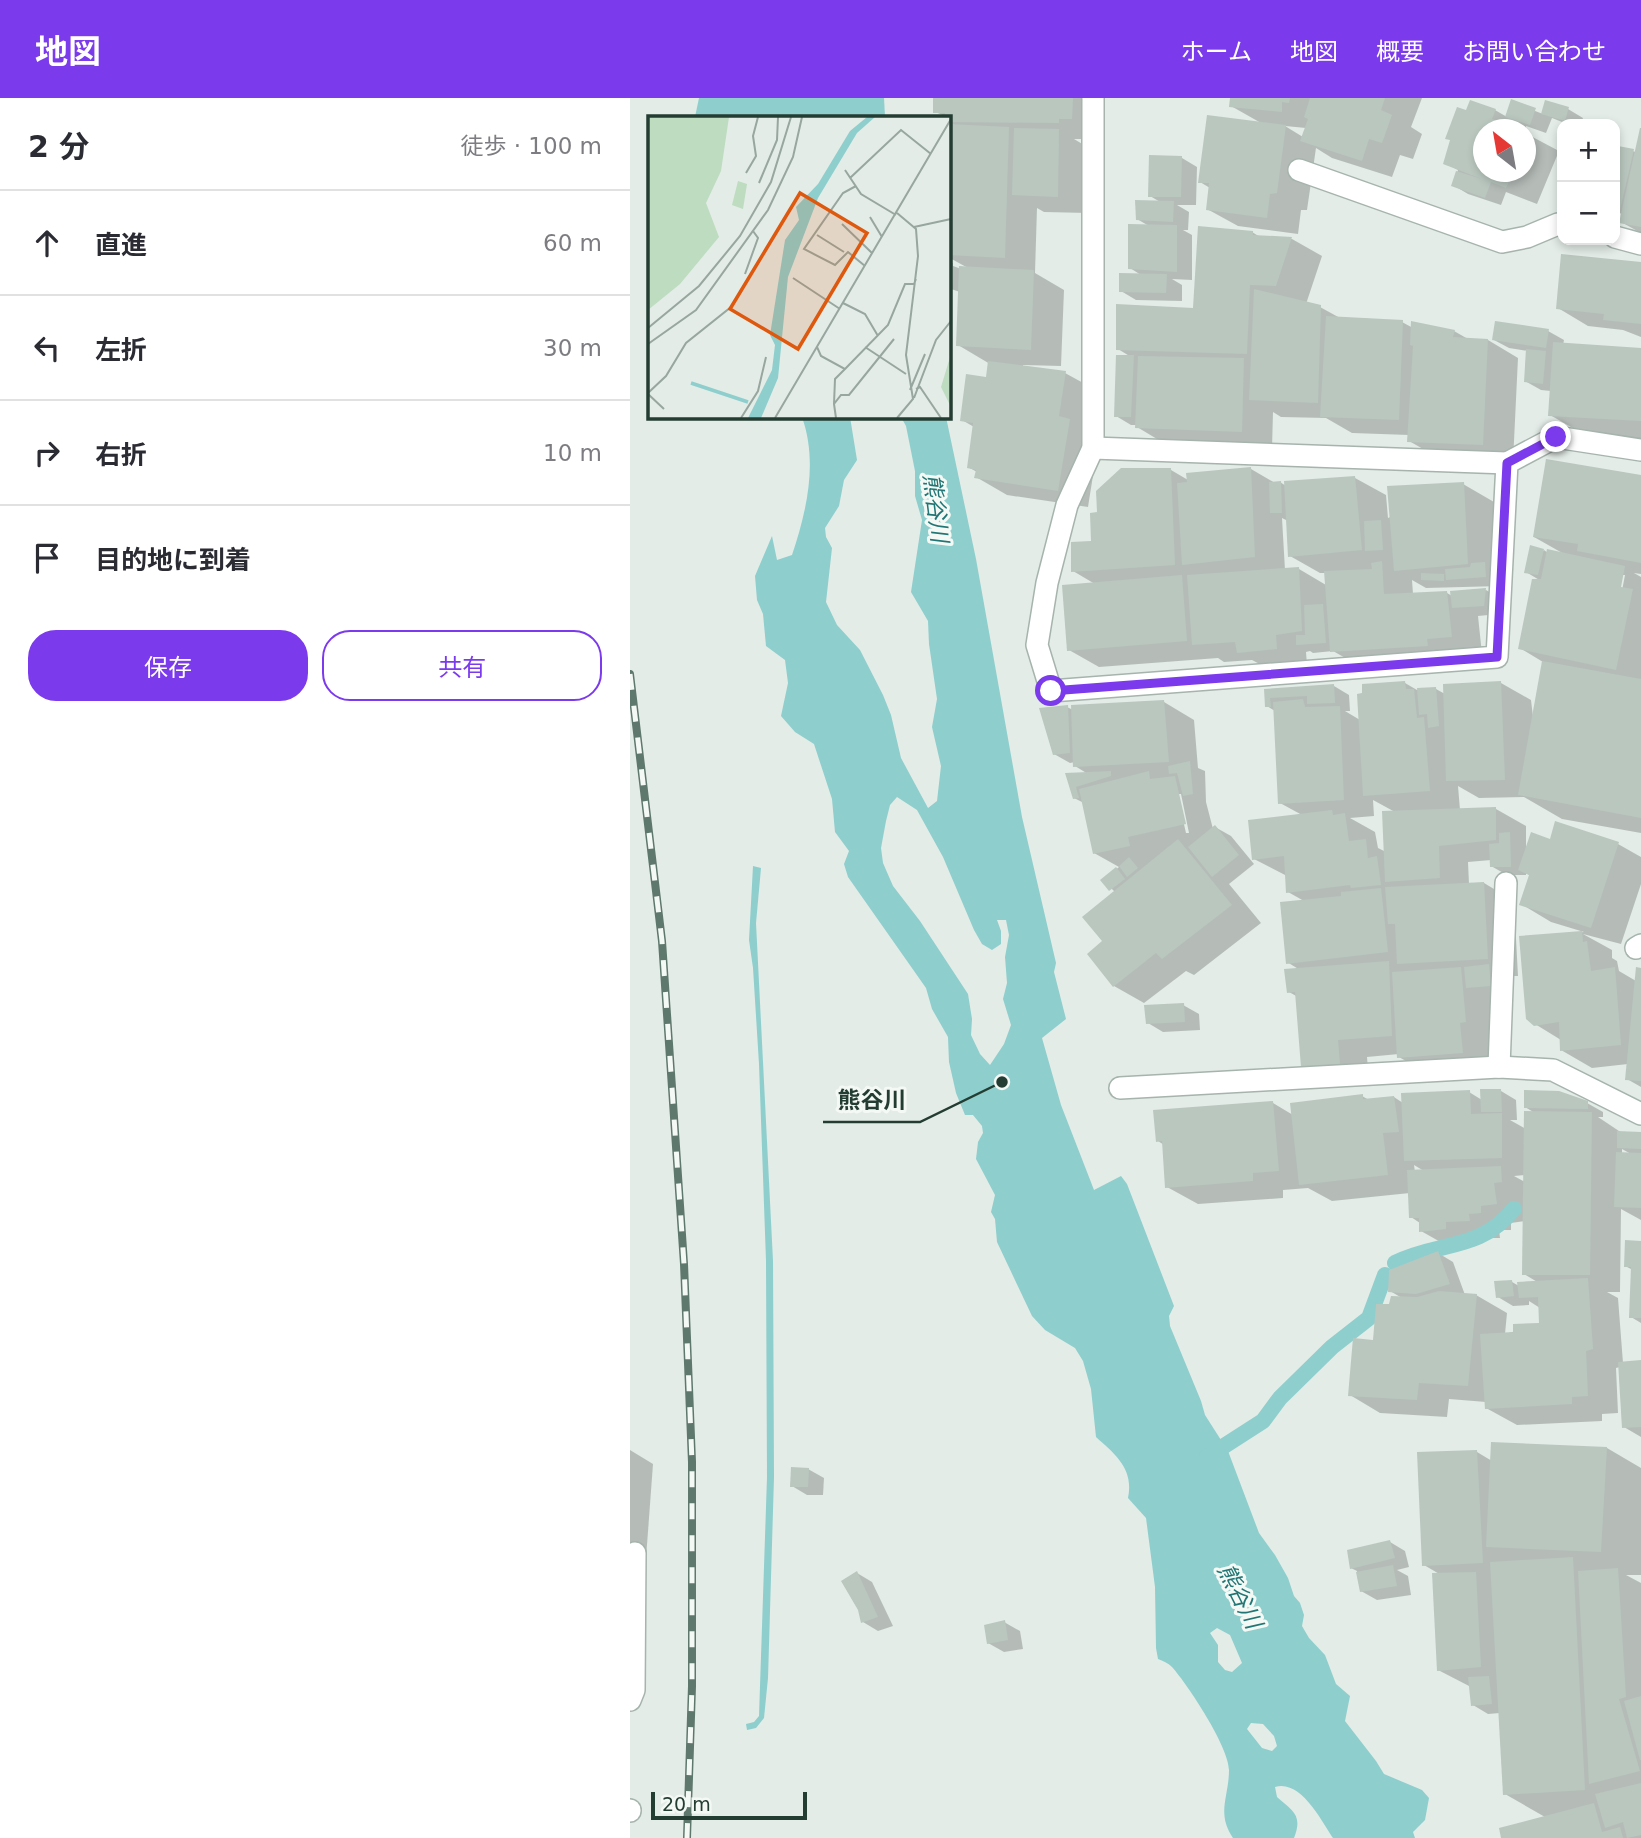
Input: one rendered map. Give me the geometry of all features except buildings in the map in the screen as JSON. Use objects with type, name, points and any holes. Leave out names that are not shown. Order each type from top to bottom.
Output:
[{"type":"street","points":[[1093,98],[1093,448],[1067,505],[1047,583],[1037,645],[1051,691],[1497,657],[1507,463]]},
{"type":"street","points":[[1299,170],[1502,242],[1527,237],[1557,223]]},
{"type":"street","points":[[1620,238],[1641,244]]},
{"type":"street","points":[[1093,448],[1507,463],[1556,437],[1641,450]]},
{"type":"street","points":[[1499,1067],[1506,883]]},
{"type":"street","points":[[1120,1088],[1499,1067],[1553,1070],[1641,1114]]},
{"type":"street","points":[[630,1700],[634,1690],[635,1553]]},
{"type":"water","points":[[699,98],[884,98],[885,116],[695,116]]},
{"type":"water","points":[[802,418],[850,418],[857,460],[844,480],[839,506],[825,528],[832,548],[826,602],[837,625],[860,650],[883,695],[891,715],[901,758],[928,808],[937,801],[941,766],[932,727],[937,699],[928,621],[911,592],[922,520],[915,496],[915,471],[906,426],[902,418],[946,418],[976,559],[1022,817],[1056,963],[1054,972],[1066,1019],[1042,1038],[1061,1105],[1094,1190],[1121,1176],[1127,1184],[1174,1306],[1169,1316],[1170,1326],[1205,1415],[1228,1451],[1259,1533],[1275,1555],[1300,1603],[1304,1615],[1302,1626],[1325,1655],[1336,1684],[1350,1696],[1345,1721],[1384,1774],[1422,1790],[1429,1798],[1425,1820],[1413,1832],[1415,1838],[1333,1838],[1302,1795],[1285,1786],[1275,1787],[1277,1797],[1292,1810],[1297,1819],[1294,1838],[1233,1838],[1228,1829],[1224,1813],[1229,1770],[1227,1760],[1215,1732],[1188,1687],[1172,1667],[1158,1659],[1155,1587],[1146,1518],[1128,1498],[1128,1479],[1122,1463],[1096,1437],[1091,1389],[1083,1361],[1075,1348],[1045,1330],[1032,1316],[997,1242],[995,1219],[991,1212],[995,1195],[976,1159],[978,1142],[983,1133],[982,1126],[973,1115],[965,1115],[956,1093],[949,1062],[948,1037],[932,1009],[926,988],[848,877],[844,864],[849,851],[835,832],[832,799],[814,744],[795,732],[781,716],[788,683],[785,660],[766,646],[755,576],[772,536],[777,560],[792,555],[809,486],[809,451]],"holes":[[[897,797],[917,810],[943,857],[982,944],[992,950],[1001,944],[1001,931],[997,920],[1006,920],[1009,935],[1005,957],[1007,983],[1003,999],[1011,1025],[1004,1044],[990,1065],[980,1054],[971,1035],[972,1019],[968,994],[920,921],[893,886],[883,863],[881,848],[890,805]],[[1217,1628],[1230,1635],[1242,1663],[1232,1672],[1225,1670],[1218,1662],[1218,1645],[1210,1633]],[[1251,1723],[1263,1724],[1274,1736],[1277,1746],[1272,1751],[1262,1748],[1247,1729]]]},
{"type":"water","points":[[753,866],[761,868],[756,923],[773,1261],[774,1477],[768,1678],[764,1718],[756,1728],[747,1730],[746,1724],[754,1722],[759,1716],[767,1477],[766,1261],[759,1064],[749,940]]},
{"type":"waterway","points":[[1395,1263],[1473,1239],[1501,1223],[1514,1209]]},
{"type":"waterway","points":[[1207,1457],[1263,1421],[1280,1398],[1332,1347],[1369,1318],[1385,1275]]},
{"type":"railway","points":[[630,674],[662,941],[684,1264],[692,1462],[692,1686],[687,1838]]},
{"type":"place","name":"熊谷川","points":[[1002,1082]]},
{"type":"route","points":[[1051,691],[1497,657],[1507,463],[1556,437]]}]
